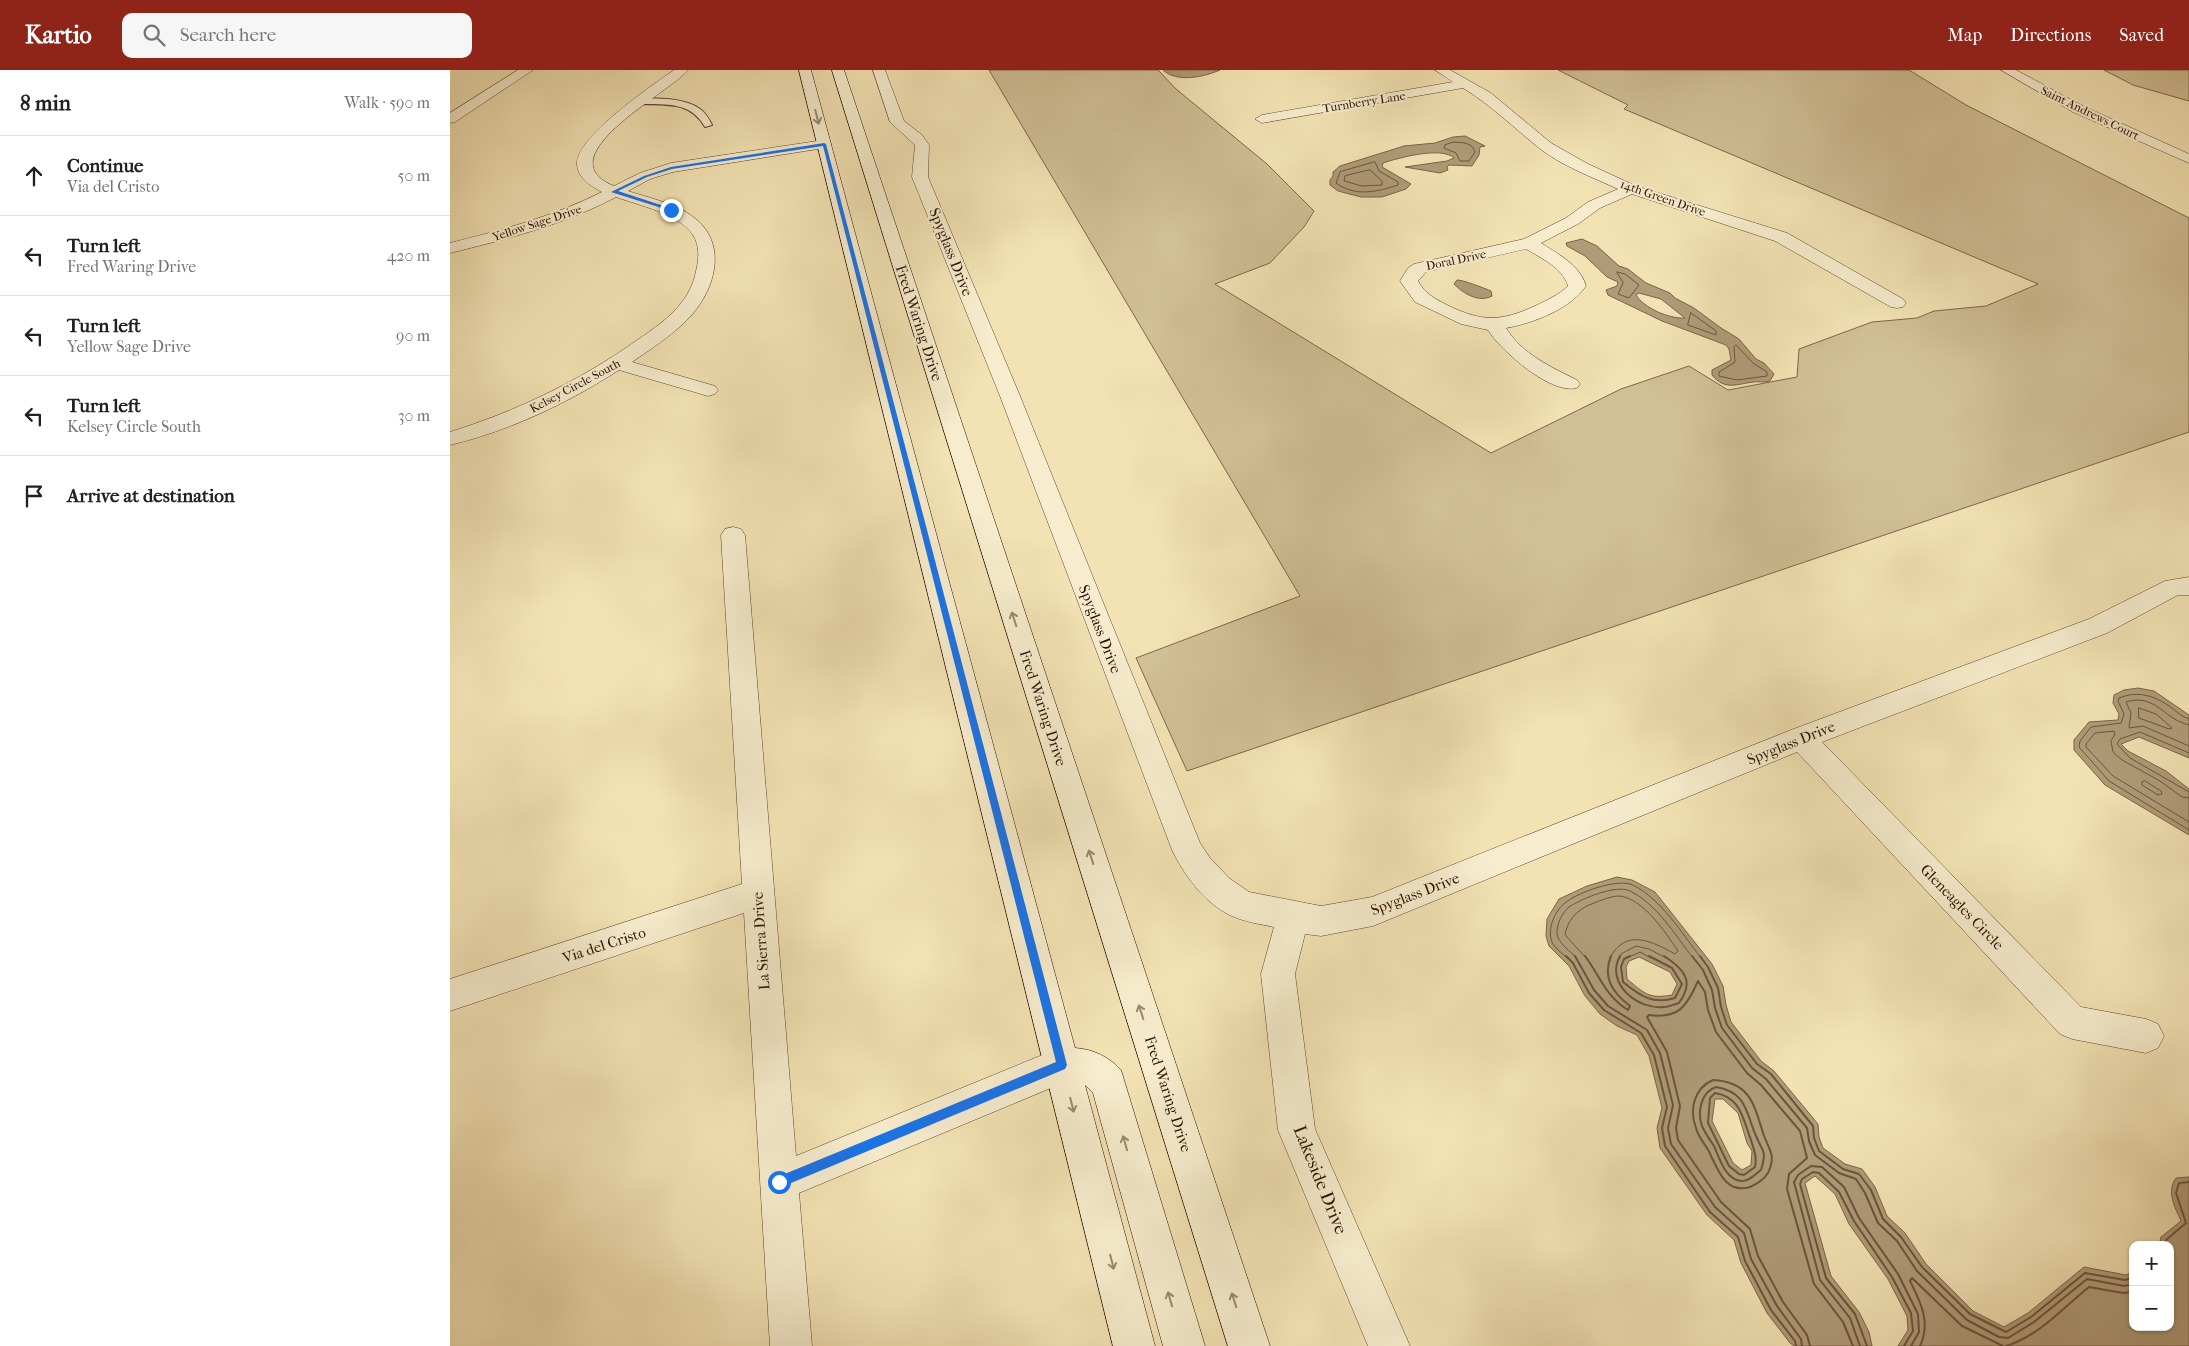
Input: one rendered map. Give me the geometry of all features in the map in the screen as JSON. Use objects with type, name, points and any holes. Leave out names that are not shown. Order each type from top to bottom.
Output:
[{"type":"street","points":[[450,118],[528,70]]},
{"type":"street","points":[[640,102],[682,70]]},
{"type":"street","points":[[805,70],[832,144],[1134,1346]]},
{"type":"street","name":"Fred Waring Drive","points":[[838,70],[1249,1346]]},
{"type":"street","name":"Spyglass Drive","points":[[879,70],[896,122],[917,138],[923,147],[919,166],[920,177],[1010,396],[1187,850],[1199,868],[1218,888],[1241,905],[1293,917],[1321,921],[1373,912],[1801,738],[2098,626],[2174,587],[2189,586]]},
{"type":"street","name":"14th Green Drive","points":[[1441,70],[1486,96],[1546,146],[1583,167],[1631,189],[1781,237],[1897,303]]},
{"type":"street","name":"Saint Andrews Court","points":[[2007,70],[2078,109],[2189,159]]},
{"type":"street","name":"Turnberry Lane","points":[[1262,119],[1466,84]]},
{"type":"street","name":"Kelsey Circle South","points":[[450,439],[510,419],[554,400],[618,364],[685,312],[696,295],[708,263],[707,247],[702,234],[688,221],[671,210],[614,192],[590,178],[584,168],[583,158],[596,138],[640,102]]},
{"type":"street","name":"Saint Andrews Court","points":[[2148,140],[2178,139]]},
{"type":"street","name":"Yellow Sage Drive","points":[[450,248],[512,233],[581,210],[646,176],[671,168],[832,144]]},
{"type":"street","name":"Doral Drive","points":[[1529,243],[1571,272],[1577,280],[1577,286],[1566,298],[1530,316],[1513,322],[1481,325],[1457,318],[1421,298],[1409,281],[1414,272],[1420,268],[1529,243],[1572,221],[1594,205],[1631,189]]},
{"type":"street","points":[[866,208],[891,236]]},
{"type":"street","points":[[1495,325],[1501,337],[1517,354],[1570,384]]},
{"type":"street","points":[[618,364],[708,390]]},
{"type":"street","name":"La Sierra Drive","points":[[733,535],[790,1346]]},
{"type":"street","name":"Gleneagles Circle","points":[[1801,738],[2072,1022],[2146,1036]]},
{"type":"street","name":"Via del Cristo","points":[[450,995],[757,894]]},
{"type":"street","name":"Lakeside Drive","points":[[1293,917],[1278,974],[1297,1130],[1389,1346]]},
{"type":"street","points":[[779,1182],[1062,1065],[1086,1066],[1099,1072],[1108,1083],[1184,1346]]},
{"type":"lane","points":[[640,102],[676,104],[689,107],[701,112],[705,116],[708,125]]},
{"type":"shaded area","points":[[989,70],[1158,70],[1176,89],[1267,164],[1314,211],[1304,227],[1270,263],[1215,284],[1491,453],[1621,389],[1689,366],[1728,390],[1797,377],[1799,349],[1872,322],[1917,318],[1934,311],[1986,306],[2038,284],[1624,109],[1628,105],[1558,70],[1909,70],[1966,105],[2189,218],[2189,432],[1187,771],[1136,658],[1300,596]]},
{"type":"shaded area","points":[[2104,70],[2189,70],[2189,101],[2133,85]]},
{"type":"water","points":[[1163,70],[1220,70],[1199,77],[1183,78]]},
{"type":"water","points":[[1465,136],[1485,146],[1480,147],[1479,155],[1472,166],[1449,165],[1447,167],[1448,170],[1440,173],[1405,167],[1447,161],[1454,158],[1440,153],[1420,154],[1383,163],[1382,167],[1411,184],[1406,189],[1382,197],[1361,197],[1338,191],[1330,185],[1333,172],[1340,166],[1404,146],[1435,143],[1453,137]]},
{"type":"water","points":[[1582,239],[1597,246],[1619,266],[1628,269],[1646,283],[1670,293],[1675,298],[1694,308],[1739,339],[1756,359],[1764,363],[1774,374],[1770,381],[1726,385],[1717,380],[1712,375],[1712,370],[1731,360],[1729,349],[1726,345],[1662,321],[1608,295],[1606,290],[1617,286],[1618,282],[1607,277],[1585,256],[1567,246],[1566,243]],"holes":[[[1639,293],[1661,299],[1685,318],[1672,317],[1658,312],[1645,304],[1636,295]]]},
{"type":"water","points":[[1457,280],[1491,291],[1492,296],[1477,298],[1472,296],[1454,284]]},
{"type":"water","points":[[2138,688],[2154,691],[2189,715],[2189,758],[2139,737],[2121,744],[2128,751],[2166,771],[2189,789],[2189,835],[2105,785],[2074,750],[2074,740],[2089,722],[2118,720],[2119,714],[2113,703],[2114,695],[2124,690]]},
{"type":"water","points":[[1617,877],[1632,880],[1655,892],[1712,964],[1723,986],[1731,1022],[1761,1061],[1774,1071],[1818,1124],[1819,1137],[1823,1148],[1845,1164],[1862,1169],[1875,1187],[1887,1216],[1905,1233],[1926,1264],[1973,1311],[2004,1327],[2028,1313],[2084,1267],[2126,1275],[2129,1274],[2129,1331],[2174,1331],[2174,1241],[2160,1241],[2161,1237],[2181,1221],[2172,1200],[2173,1183],[2176,1178],[2189,1177],[2189,1346],[1898,1346],[1908,1330],[1907,1316],[1888,1279],[1849,1224],[1835,1194],[1815,1176],[1805,1183],[1831,1276],[1859,1312],[1869,1332],[1872,1346],[1794,1346],[1767,1313],[1741,1263],[1734,1240],[1707,1215],[1660,1148],[1657,1128],[1662,1108],[1649,1056],[1637,1035],[1617,1026],[1600,1014],[1585,996],[1569,966],[1549,946],[1546,936],[1547,919],[1559,899],[1587,886]],"holes":[[[1639,957],[1670,972],[1677,984],[1672,995],[1652,996],[1627,979],[1626,967],[1629,961]],[[1715,1099],[1723,1099],[1738,1113],[1747,1143],[1752,1151],[1751,1165],[1742,1170],[1733,1163],[1712,1121]]]},
{"type":"route","points":[[671,210],[614,192],[646,176],[671,168],[693,163],[824,144],[1062,1065],[779,1182]]}]
